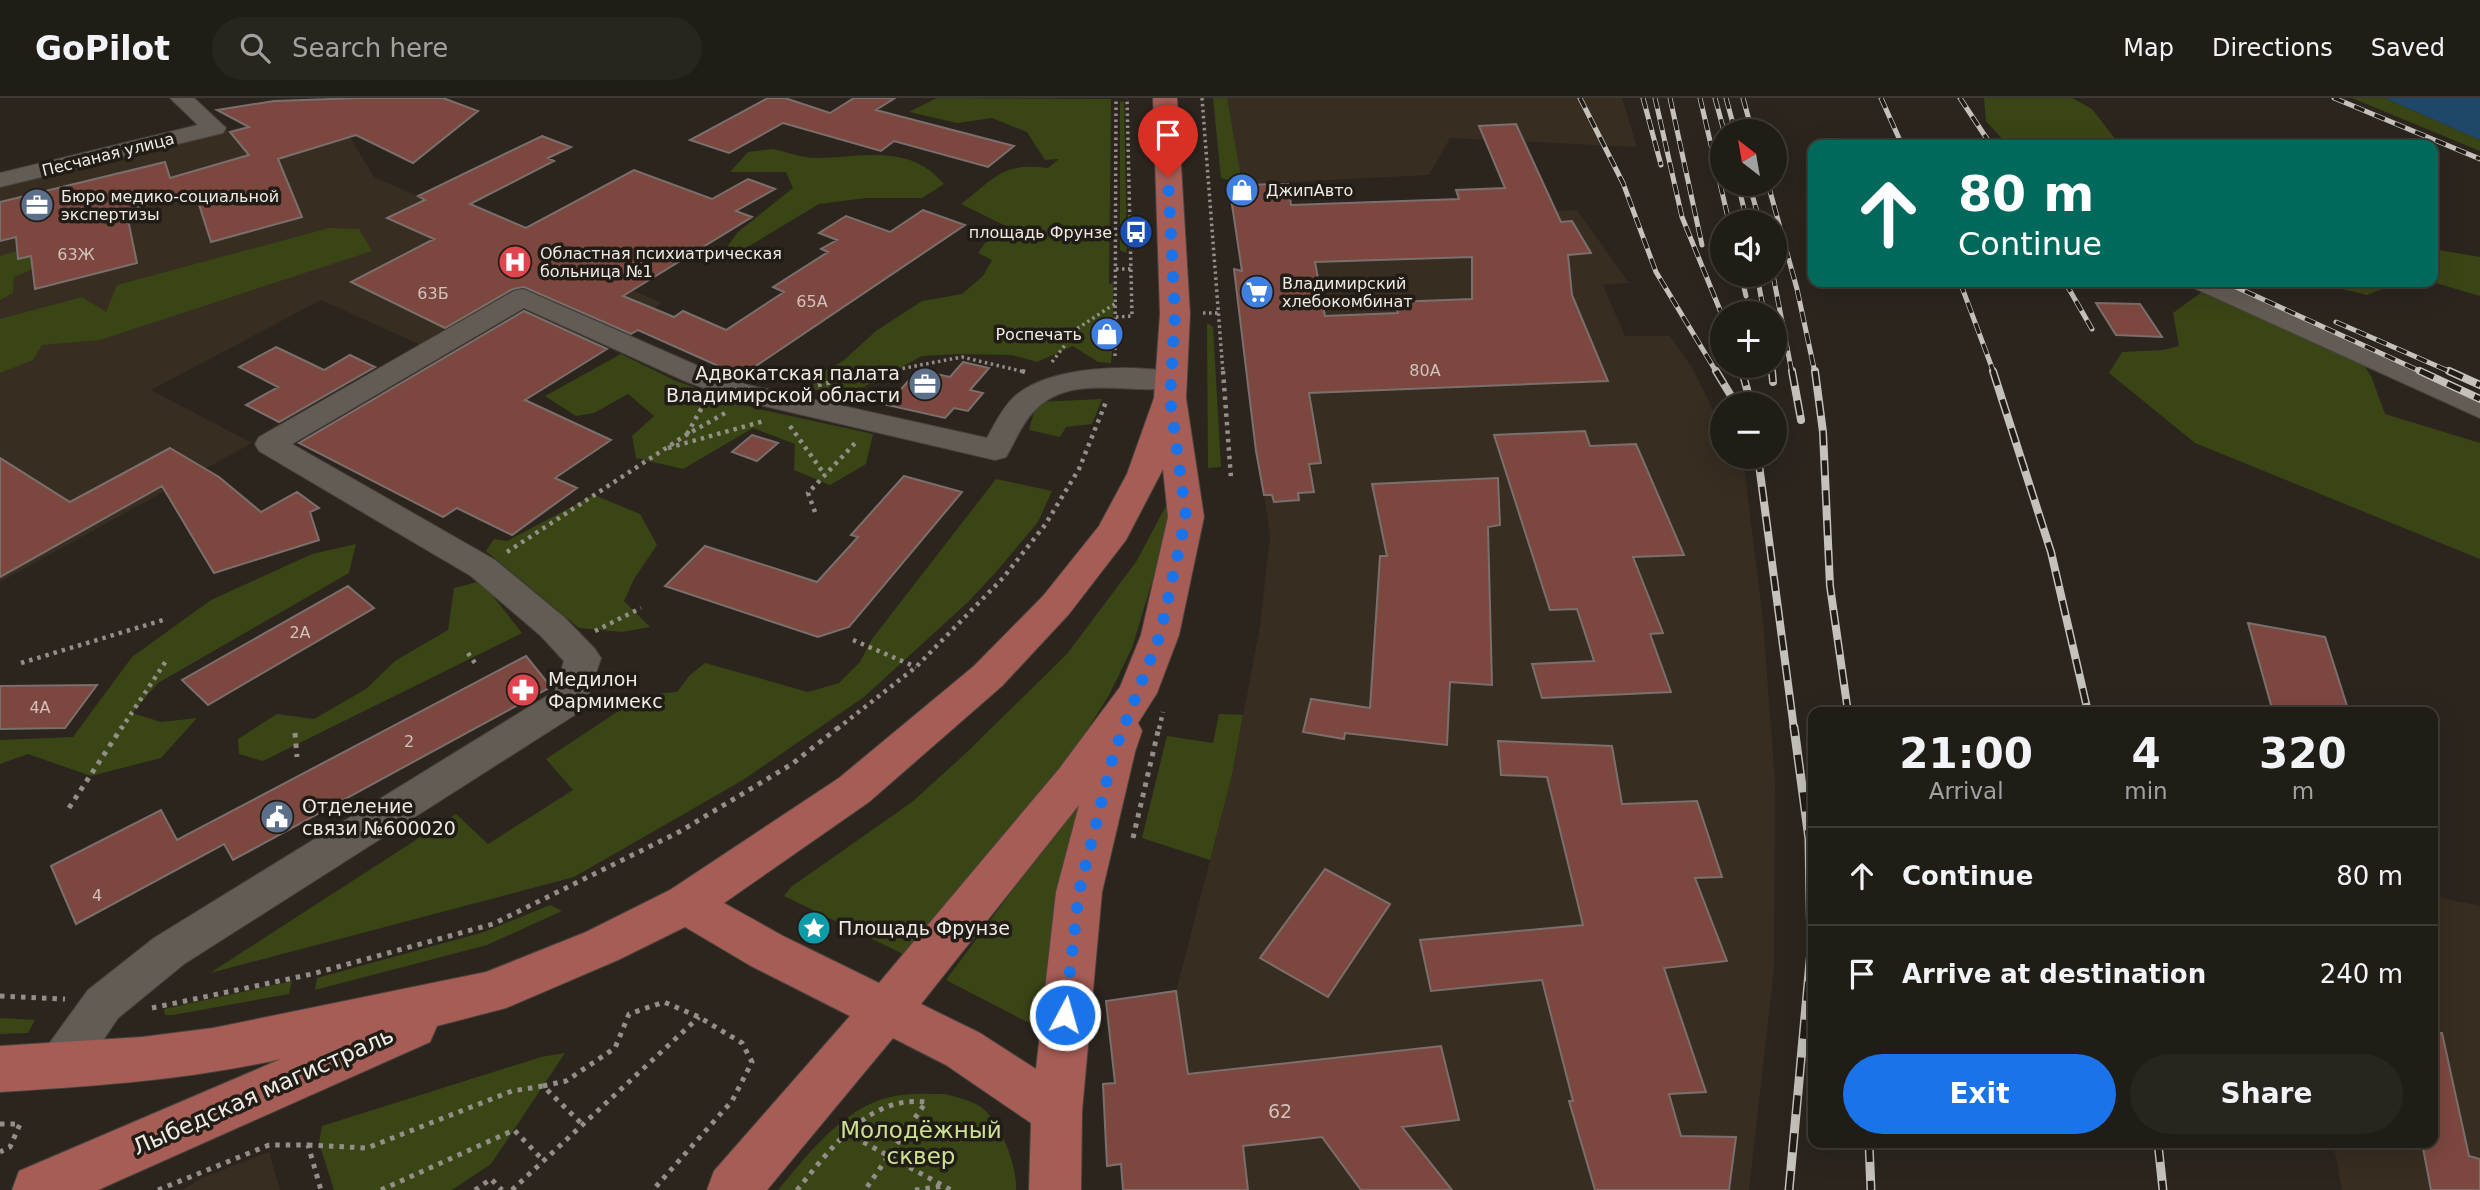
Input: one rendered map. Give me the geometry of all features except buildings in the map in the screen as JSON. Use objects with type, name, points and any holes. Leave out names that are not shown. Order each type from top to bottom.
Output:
[{"type":"main road","points":[[1055,1190],[1057,1111],[1066,999],[1079,892],[1114,752],[1160,635],[1186,517],[1170,389],[1175,314],[1165,98]]},
{"type":"main road","points":[[0,1069],[59,1067],[213,1051],[489,993],[602,946],[686,904],[854,790],[988,676],[1046,615],[1113,532],[1144,474],[1170,389]]},
{"type":"main road","points":[[733,1190],[886,1010],[1074,781],[1137,693]]},
{"type":"main road","points":[[686,904],[766,951],[963,1049],[1057,1111]]},
{"type":"main road","name":"Лыбедская магистраль","points":[[38,1190],[489,993]]},
{"type":"street","name":"Песчаная улица","points":[[0,180],[215,128],[181,98]]},
{"type":"street","points":[[2214,287],[2480,409]]},
{"type":"street","points":[[59,1067],[103,1004],[169,951],[571,699],[583,658],[483,568],[270,444],[523,297],[716,383],[788,410],[874,424],[995,450],[1025,404],[1040,393],[1076,379],[1114,378],[1170,389]]},
{"type":"path","points":[[0,996],[62,999],[103,1004],[134,1012],[312,974],[493,924],[679,832],[781,771],[916,667],[975,608],[1045,525],[1079,469],[1114,378],[1116,98]]},
{"type":"path","points":[[1116,317],[1132,316],[1127,98]]},
{"type":"path","points":[[1202,98],[1231,478]]},
{"type":"path","points":[[1116,269],[1131,269]]},
{"type":"path","points":[[1050,365],[1078,328],[1116,303]]},
{"type":"path","points":[[1203,313],[1219,313]]},
{"type":"path","points":[[483,568],[686,435],[755,396],[962,357],[1016,371]]},
{"type":"path","points":[[686,435],[716,383]]},
{"type":"path","points":[[664,449],[788,410],[825,475]]},
{"type":"path","points":[[815,512],[808,493],[874,424]]},
{"type":"path","points":[[569,644],[641,608]]},
{"type":"path","points":[[21,663],[163,620]]},
{"type":"path","points":[[853,640],[916,667]]},
{"type":"path","points":[[468,653],[477,666]]},
{"type":"path","points":[[69,808],[168,658]]},
{"type":"path","points":[[295,733],[297,757]]},
{"type":"path","points":[[158,1190],[269,1146],[367,1147],[512,1091],[566,1081],[615,1048],[629,1014],[664,1002],[699,1017],[742,1043],[752,1062],[732,1101],[653,1190]]},
{"type":"path","points":[[512,1190],[699,1017]]},
{"type":"path","points":[[542,1086],[583,1125]]},
{"type":"path","points":[[797,1190],[845,1132],[869,1114],[898,1102],[926,1102],[864,1190]]},
{"type":"path","points":[[0,1124],[20,1124],[10,1147],[0,1152]]},
{"type":"path","points":[[381,1190],[514,1130],[544,1161]]},
{"type":"path","points":[[845,1132],[951,1190]]},
{"type":"path","points":[[308,1145],[321,1190]]},
{"type":"path","points":[[475,1190],[491,1179],[502,1190]]},
{"type":"path","points":[[915,1190],[944,1186]]},
{"type":"shaded area","points":[[1222,98],[1622,98],[1637,147],[1450,138],[1429,175],[1229,185]]},
{"type":"shaded area","points":[[282,117],[350,137],[374,177],[662,303],[625,325],[537,284],[423,346],[321,300],[151,390],[252,443],[0,582],[0,186]]},
{"type":"shaded area","points":[[1577,210],[1629,283],[1603,285],[1625,336],[1670,336],[1693,369],[1710,404],[1710,469],[1743,469],[1745,473],[1763,621],[1775,781],[1774,970],[1749,1190],[1123,1190],[1121,1164],[1107,1166],[1103,1084],[1114,1082],[1106,1001],[1176,991],[1232,775],[1260,626],[1270,537],[1235,278],[1241,265],[1238,247],[1273,245],[1456,216]]},
{"type":"shaded area","points":[[2438,897],[2480,906],[2480,1190],[2342,1190],[2334,1148],[2438,1148]]},
{"type":"shaded area","points":[[269,1152],[280,1190],[182,1190],[202,1178]]},
{"type":"green space","points":[[937,98],[1111,99],[1109,284],[1113,283],[1113,326],[1099,328],[1101,340],[1113,339],[1111,363],[1098,362],[1073,346],[1037,362],[1012,355],[922,356],[856,391],[815,390],[811,378],[843,361],[876,331],[922,301],[962,294],[983,276],[992,260],[978,253],[985,243],[1010,228],[961,204],[1000,174],[1020,167],[1048,168],[1059,159],[1045,160],[1027,132],[992,118],[957,123],[909,112]]},
{"type":"green space","points":[[1213,98],[1227,98],[1241,177],[1233,181],[1221,178]]},
{"type":"green space","points":[[1984,98],[2072,98],[2092,109],[2116,140],[2003,140],[1986,121]]},
{"type":"green space","points":[[2352,98],[2385,98],[2480,140],[2480,151]]},
{"type":"green space","points":[[1124,101],[1126,253],[1120,250],[1120,102]]},
{"type":"green space","points":[[773,149],[811,158],[868,155],[901,157],[931,171],[944,184],[922,198],[866,198],[819,204],[741,251],[727,247],[738,232],[793,188],[786,172],[730,172],[748,152]]},
{"type":"green space","points":[[329,228],[359,229],[372,251],[100,340],[42,345],[33,360],[0,373],[0,319],[82,297],[106,312],[117,285]]},
{"type":"green space","points":[[2438,250],[2480,257],[2480,296],[2438,284]]},
{"type":"green space","points":[[17,251],[18,259],[31,256],[33,269],[14,277],[13,293],[0,300],[0,256]]},
{"type":"green space","points":[[2334,287],[2387,287],[2367,295]]},
{"type":"green space","points":[[2203,291],[2354,350],[2371,376],[2385,414],[2480,443],[2480,559],[2195,443],[2109,373],[2122,352],[2163,350],[2179,346],[2173,313]]},
{"type":"green space","points":[[1207,323],[1213,327],[1221,467],[1208,468]]},
{"type":"green space","points":[[621,354],[676,381],[758,409],[873,434],[866,464],[830,485],[794,470],[795,444],[753,428],[683,469],[636,458],[632,436],[654,416],[628,394],[594,413],[576,416],[545,396]]},
{"type":"green space","points":[[1102,399],[1092,424],[1066,427],[1060,437],[1029,430],[1037,402]]},
{"type":"green space","points":[[996,479],[1052,491],[1038,522],[996,572],[968,602],[864,697],[743,780],[574,877],[210,973],[456,814],[488,844],[573,790],[546,759],[643,695],[677,692],[690,675],[705,663],[808,692],[839,683],[860,662],[872,639]]},
{"type":"green space","points":[[594,495],[640,514],[657,545],[634,579],[624,601],[650,627],[622,632],[579,628],[486,551],[494,539],[507,541]]},
{"type":"green space","points":[[1168,502],[1176,502],[1132,648],[1109,695],[1079,743],[913,959],[784,896],[791,887],[912,802],[1067,654],[1136,562]]},
{"type":"green space","points":[[356,544],[349,573],[158,683],[132,713],[161,722],[197,718],[161,758],[91,776],[28,754],[0,764],[0,740],[73,737],[132,657],[211,600],[312,554]]},
{"type":"green space","points":[[481,581],[522,633],[263,761],[239,754],[238,739],[277,714],[314,719],[366,689],[395,661],[448,630],[454,588]]},
{"type":"green space","points":[[1219,714],[1243,715],[1232,775],[1210,860],[1142,838],[1167,736],[1213,743]]},
{"type":"green space","points":[[1079,801],[1087,804],[1046,1024],[1039,1028],[946,980]]},
{"type":"green space","points":[[550,905],[562,911],[487,945],[315,990],[317,978],[484,932]]},
{"type":"green space","points":[[292,981],[289,994],[165,1015],[164,1009]]},
{"type":"green space","points":[[0,1018],[35,1020],[28,1033],[0,1034]]},
{"type":"green space","points":[[565,1053],[491,1164],[452,1190],[334,1190],[319,1143],[322,1126],[541,1057]]},
{"type":"green space","name":"Молодёжный сквер","points":[[945,1094],[978,1105],[993,1120],[1006,1143],[1014,1169],[1016,1190],[778,1190],[832,1130],[864,1107],[901,1095]]},
{"type":"water","points":[[2385,98],[2480,98],[2480,140]]},
{"type":"railway","points":[[1580,98],[1623,183],[1656,272],[1710,361]]},
{"type":"railway","points":[[1643,98],[1661,165]]},
{"type":"railway","points":[[1655,98],[1682,217],[1716,301]]},
{"type":"railway","points":[[1670,98],[1702,245]]},
{"type":"railway","points":[[1700,98],[1726,210]]},
{"type":"railway","points":[[1715,98],[1721,119]]},
{"type":"railway","points":[[1726,98],[1732,119]]},
{"type":"railway","points":[[1743,98],[1749,119]]},
{"type":"railway","points":[[1881,98],[1900,140]]},
{"type":"railway","points":[[1960,98],[1988,140]]},
{"type":"railway","points":[[2334,98],[2435,140]]},
{"type":"railway","points":[[2438,141],[2480,159]]},
{"type":"railway","points":[[1741,196],[1744,210]]},
{"type":"railway","points":[[1752,196],[1757,210]]},
{"type":"railway","points":[[1771,196],[1797,289],[1815,373]]},
{"type":"railway","points":[[1744,287],[1746,296]]},
{"type":"railway","points":[[1759,287],[1762,301]]},
{"type":"railway","points":[[1775,287],[1792,373]]},
{"type":"railway","points":[[1962,287],[1994,373]]},
{"type":"railway","points":[[2068,287],[2092,329]]},
{"type":"railway","points":[[2236,287],[2424,373]]},
{"type":"railway","points":[[2336,322],[2453,373]]},
{"type":"railway","points":[[1792,371],[1801,420]]},
{"type":"railway","points":[[1815,371],[1823,432],[1830,586],[1847,707]]},
{"type":"railway","points":[[1993,371],[2051,552],[2087,707]]},
{"type":"railway","points":[[2420,371],[2480,399]]},
{"type":"railway","points":[[2449,371],[2480,385]]},
{"type":"railway","points":[[1720,378],[1729,392]]},
{"type":"railway","points":[[1744,378],[1748,392]]},
{"type":"railway","points":[[1773,378],[1773,382]]},
{"type":"railway","points":[[1760,469],[1794,729]]},
{"type":"railway","points":[[1794,727],[1808,832]]},
{"type":"railway","points":[[1789,1190],[1808,984]]},
{"type":"railway","points":[[1869,1148],[1871,1190]]},
{"type":"railway","points":[[2159,1148],[2163,1190]]},
{"type":"place","name":"ДжипАвто","points":[[1242,190]]},
{"type":"place","name":"Бюро медико-социальной экспертизы","points":[[37,205]]},
{"type":"place","name":"площадь Фрунзе","points":[[1136,232]]},
{"type":"place","name":"Областная психиатрическая больница №1","points":[[515,262]]},
{"type":"place","name":"Владимирский хлебокомбинат","points":[[1257,292]]},
{"type":"place","name":"Роспечать","points":[[1107,334]]},
{"type":"place","name":"Адвокатская палата Владимирской области","points":[[925,384]]},
{"type":"place","name":"Медилон Фармимекс","points":[[523,690]]},
{"type":"place","name":"Отделение связи №600020","points":[[277,817]]},
{"type":"place","name":"Площадь Фрунзе","points":[[814,928]]},
{"type":"route","points":[[1065,1015],[1079,892],[1114,752],[1160,635],[1186,517],[1183,476],[1170,398],[1175,314],[1168,177]]}]
